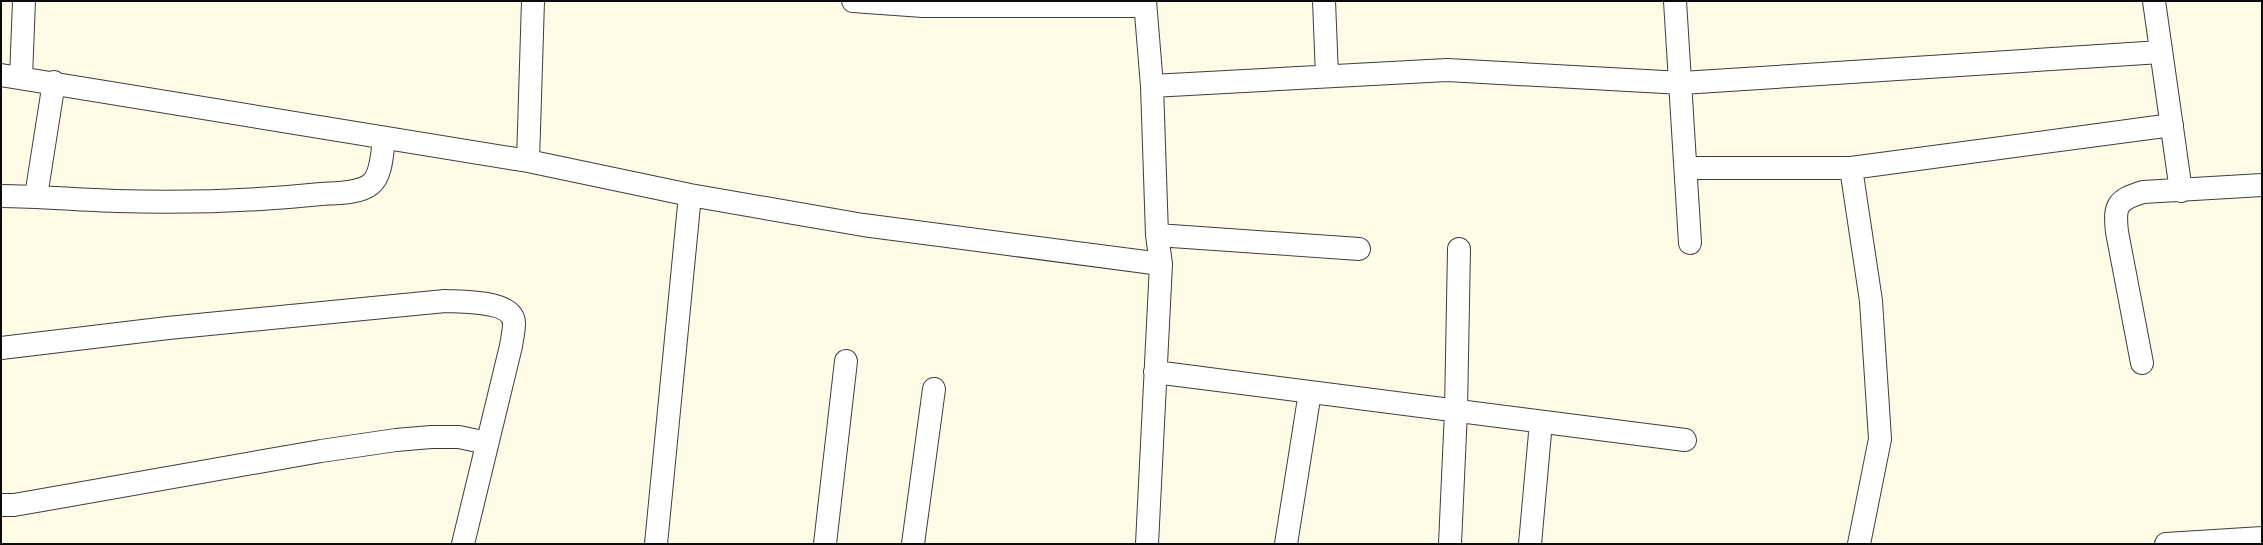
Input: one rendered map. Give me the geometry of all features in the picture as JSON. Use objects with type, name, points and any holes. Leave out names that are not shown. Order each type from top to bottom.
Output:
[{"type":"street","points":[[24,1],[11,76],[54,82],[384,139],[528,161],[690,195],[863,225],[1161,264]]},
{"type":"street","points":[[528,161],[533,1]]},
{"type":"street","points":[[853,1],[923,6],[1145,3],[1152,86],[1157,235],[1161,264],[1147,544]]},
{"type":"street","points":[[1324,1],[1327,76]]},
{"type":"street","points":[[1675,1],[1682,83],[1690,243]]},
{"type":"street","points":[[2154,1],[2180,191]]},
{"type":"street","points":[[1152,86],[1447,70],[1682,83],[2161,52]]},
{"type":"street","points":[[36,196],[54,82]]},
{"type":"street","points":[[1686,168],[1851,168],[2172,126]]},
{"type":"street","points":[[1,196],[36,196],[116,201],[277,198],[364,189],[372,184],[378,174],[384,139]]},
{"type":"street","points":[[1851,168],[1871,301],[1880,439],[1859,544]]},
{"type":"street","points":[[2142,363],[2115,214],[2118,204],[2128,197],[2143,192],[2262,185]]},
{"type":"street","points":[[656,544],[690,195]]},
{"type":"street","points":[[1157,235],[1359,249]]},
{"type":"street","points":[[1450,544],[1456,411],[1459,249]]},
{"type":"street","points":[[1,348],[168,328],[445,301],[482,303],[501,307],[510,314],[514,323],[511,346],[463,544]]},
{"type":"street","points":[[825,544],[846,361]]},
{"type":"street","points":[[1155,372],[1685,440]]},
{"type":"street","points":[[913,544],[934,389]]},
{"type":"street","points":[[1286,544],[1310,392]]},
{"type":"street","points":[[1530,544],[1542,422]]},
{"type":"street","points":[[1,505],[14,505],[321,451],[396,440],[431,436],[459,437],[487,443]]},
{"type":"street","points":[[2166,544],[2262,538]]}]
